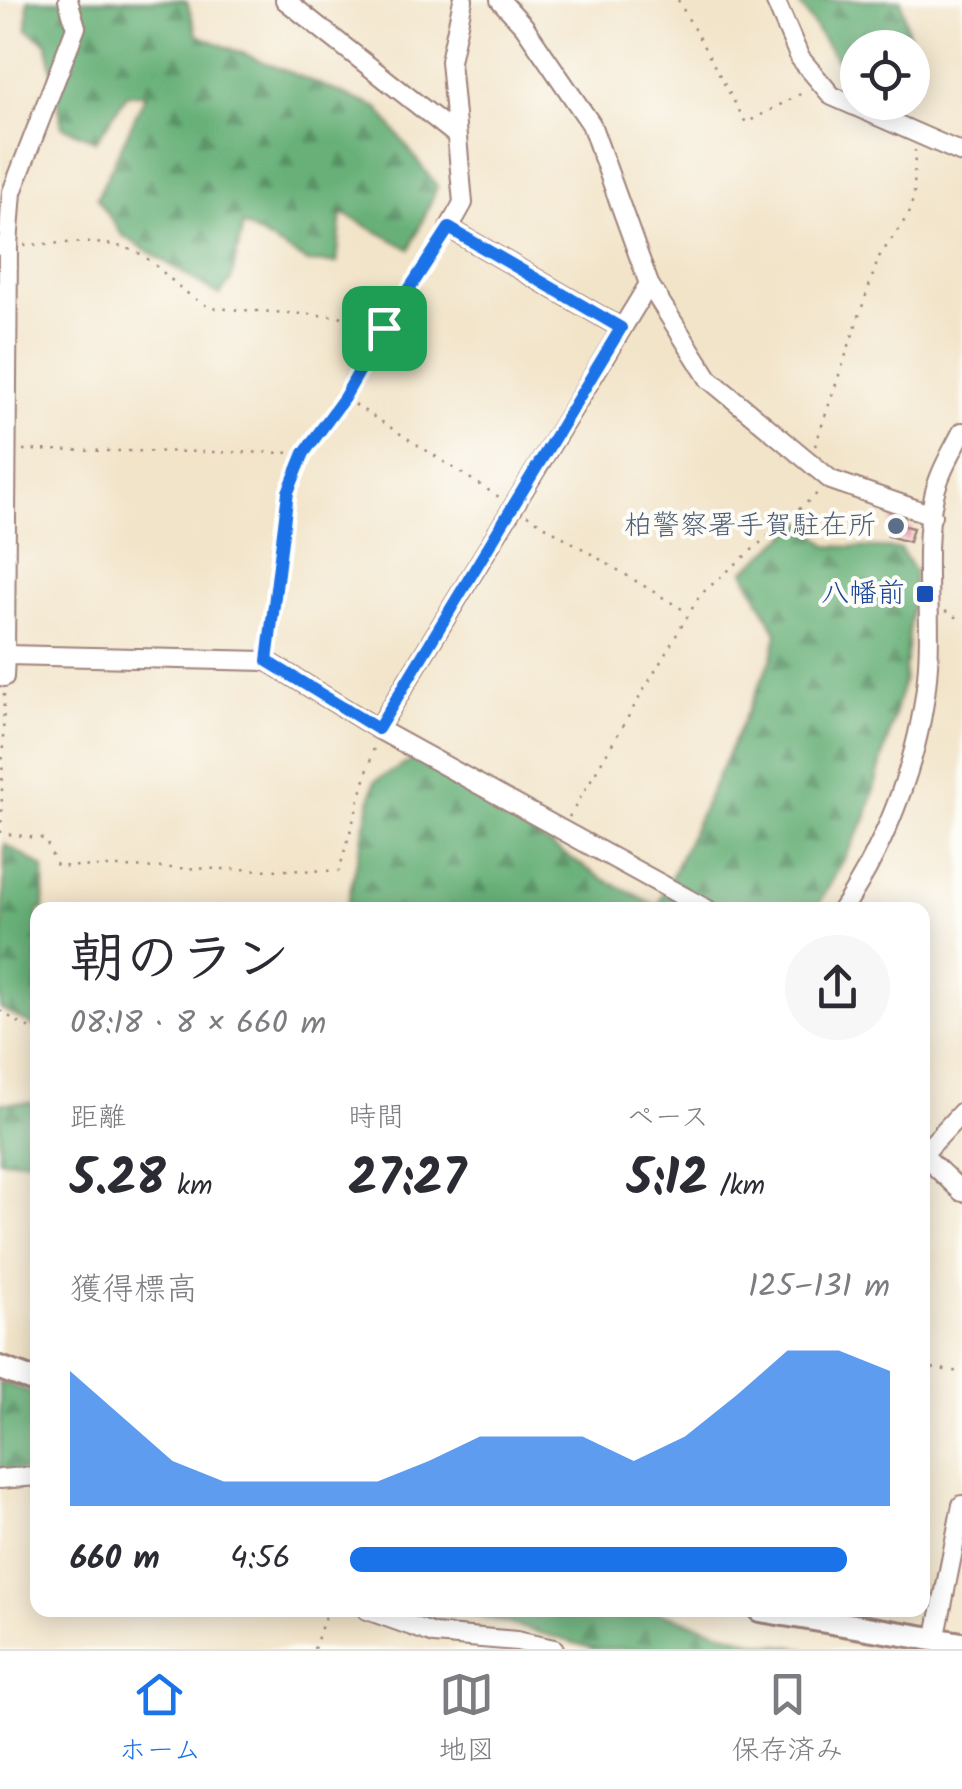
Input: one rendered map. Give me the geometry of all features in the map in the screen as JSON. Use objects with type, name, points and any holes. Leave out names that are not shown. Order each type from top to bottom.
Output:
[{"type":"main road","points":[[0,1368],[30,1379]]},
{"type":"main road","points":[[801,1617],[962,1644]]},
{"type":"street","points":[[4,677],[4,245],[12,192],[76,27],[68,0]]},
{"type":"street","points":[[285,0],[455,134]]},
{"type":"street","points":[[464,0],[450,61],[463,202],[449,228],[621,328]]},
{"type":"street","points":[[500,0],[524,26],[591,124],[649,284],[709,379],[832,480],[932,515]]},
{"type":"street","points":[[775,0],[800,58],[832,96],[962,152]]},
{"type":"street","points":[[378,729],[649,284]]},
{"type":"street","points":[[847,902],[892,812],[918,732],[928,666],[932,515],[941,475],[962,432]]},
{"type":"street","points":[[5,655],[267,661],[378,729],[693,902]]},
{"type":"street","points":[[930,1147],[962,1112]]},
{"type":"street","points":[[930,1162],[962,1192]]},
{"type":"street","points":[[0,1479],[30,1477]]},
{"type":"street","points":[[936,1641],[962,1506]]},
{"type":"street","points":[[387,1617],[434,1634],[517,1641],[554,1649]]},
{"type":"path","points":[[678,0],[746,122],[821,83]]},
{"type":"path","points":[[809,462],[879,257],[910,214],[914,195],[914,133]]},
{"type":"path","points":[[267,661],[288,492],[304,453],[344,398],[449,228]]},
{"type":"path","points":[[4,245],[128,248],[149,260],[192,300],[212,308],[363,318],[384,328]]},
{"type":"path","points":[[3,450],[304,453]]},
{"type":"path","points":[[560,832],[700,595],[832,480]]},
{"type":"path","points":[[930,603],[962,621]]},
{"type":"path","points":[[4,677],[2,833],[45,839],[57,866],[340,871],[378,729]]},
{"type":"path","points":[[0,1011],[30,1029]]},
{"type":"path","points":[[930,1367],[962,1372]]},
{"type":"path","points":[[314,1649],[325,1617]]},
{"type":"green space","points":[[28,0],[181,0],[187,2],[197,35],[378,108],[437,187],[410,249],[342,213],[337,263],[308,262],[243,225],[231,281],[219,295],[122,235],[97,198],[146,94],[127,94],[96,141],[62,126],[47,43],[27,29]]},
{"type":"green space","points":[[797,0],[901,0],[907,30],[840,30],[840,65]]},
{"type":"green space","points":[[803,522],[828,546],[900,549],[915,572],[904,679],[866,819],[820,902],[660,902],[772,658],[777,633],[744,571]]},
{"type":"green space","points":[[415,759],[605,880],[650,902],[348,902],[375,781]]},
{"type":"green space","points":[[5,844],[44,868],[44,902],[30,902],[30,1024],[0,1008]]},
{"type":"green space","points":[[0,1103],[30,1103],[30,1159],[0,1160]]},
{"type":"green space","points":[[0,1382],[30,1391],[30,1470],[0,1472]]},
{"type":"green space","points":[[485,1617],[674,1617],[754,1642],[807,1649],[595,1649]]},
{"type":"building","points":[[893,517],[902,519],[901,525],[913,528],[909,542],[888,536]]},
{"type":"place","name":"柏警察署手賀駐在所","points":[[896,526]]},
{"type":"place","name":"八幡前","points":[[925,594]]},
{"type":"route","points":[[449,228],[621,328],[378,729],[267,661],[288,492],[304,453],[344,398],[384,328],[449,228]]}]
